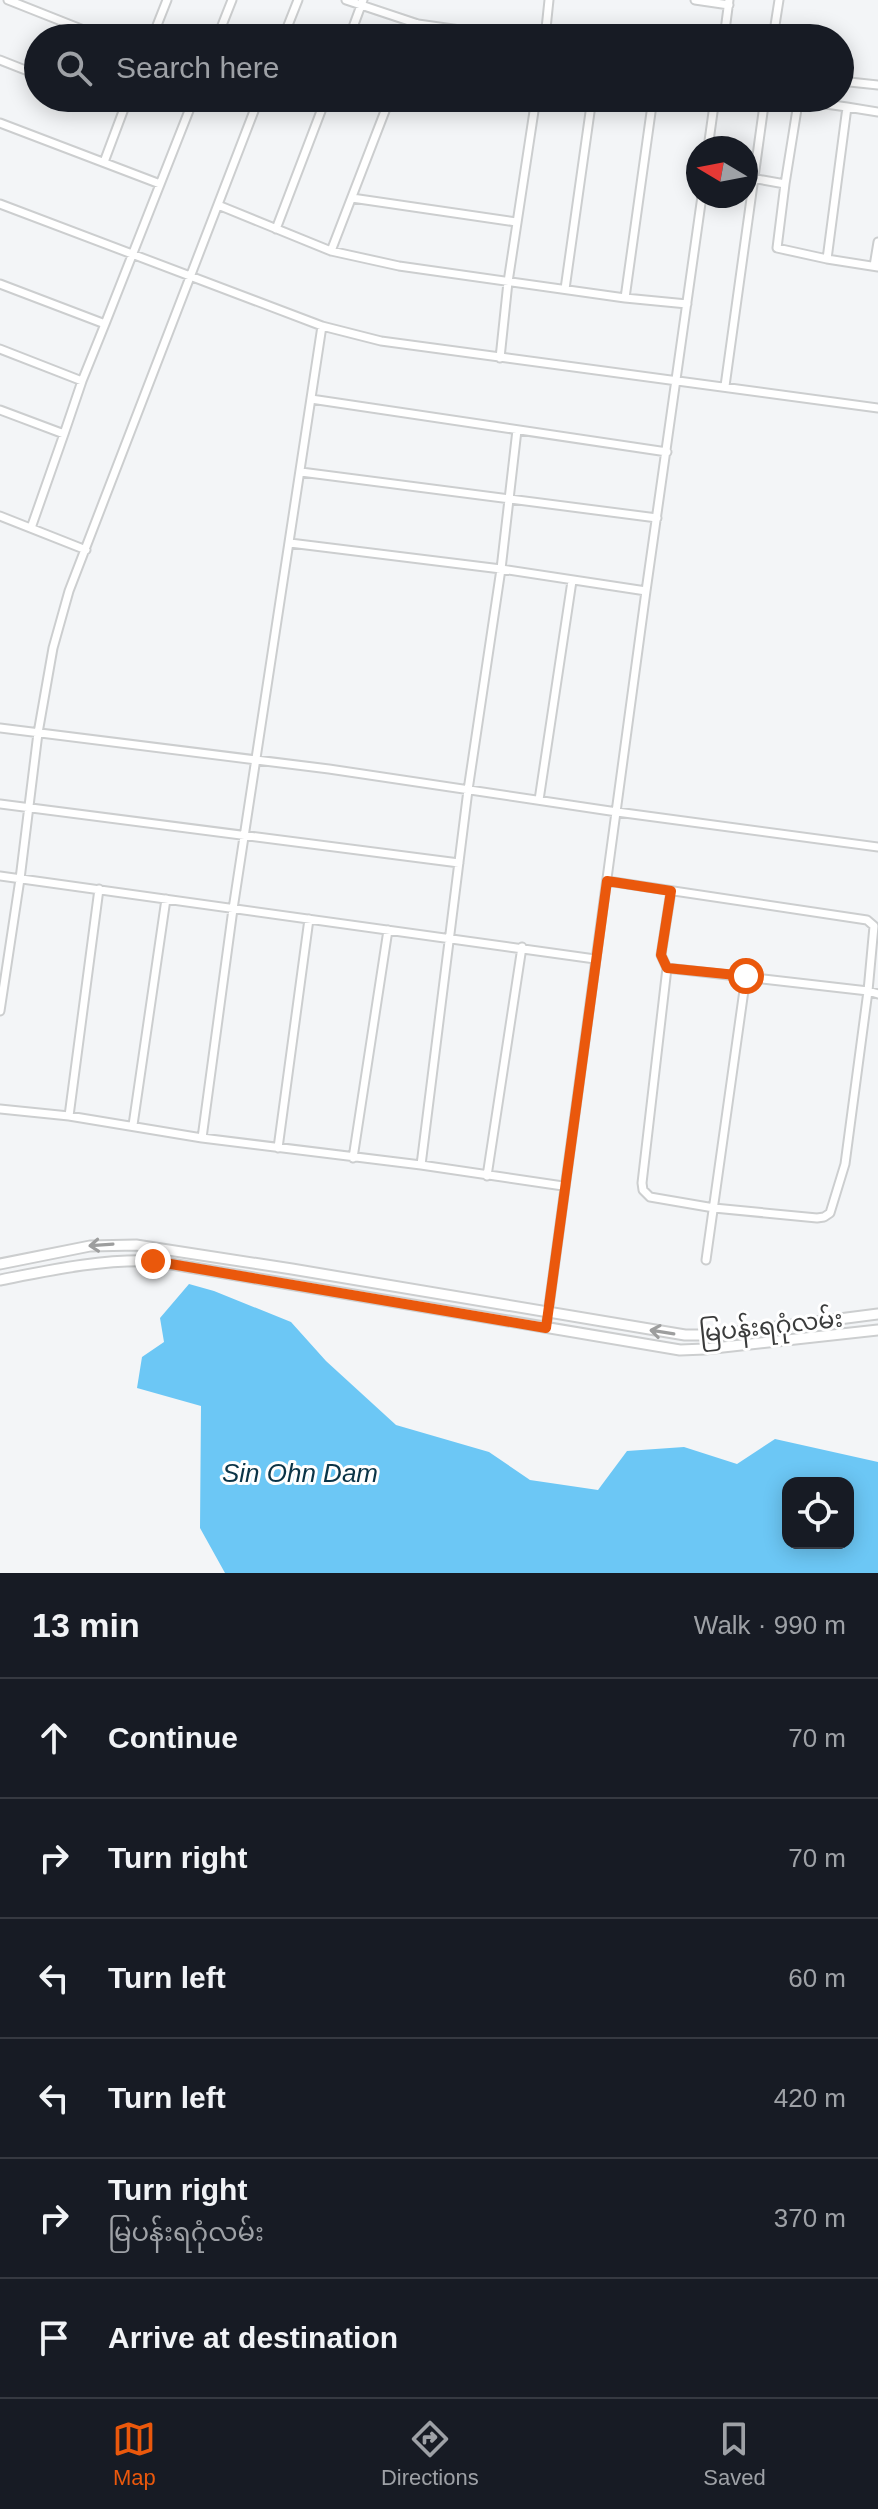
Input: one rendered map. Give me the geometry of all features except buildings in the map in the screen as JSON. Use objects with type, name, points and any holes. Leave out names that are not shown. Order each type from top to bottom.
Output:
[{"type":"main road","name":"မြပန်းရဂုံလမ်း","points":[[0,1264],[90,1246],[136,1245],[667,1333],[698,1335],[878,1314]]},
{"type":"main road","name":"မြပန်းရဂုံလမ်း","points":[[0,1280],[80,1264],[153,1261],[680,1350],[878,1330]]},
{"type":"street","points":[[8,0],[69,24]]},
{"type":"street","points":[[158,24],[167,0]]},
{"type":"street","points":[[223,24],[232,0]]},
{"type":"street","points":[[289,24],[298,0]]},
{"type":"street","points":[[346,0],[418,24]]},
{"type":"street","points":[[546,24],[549,0]]},
{"type":"street","points":[[695,0],[729,2],[726,24]]},
{"type":"street","points":[[775,24],[779,0]]},
{"type":"street","points":[[354,24],[362,3]]},
{"type":"street","points":[[0,60],[24,69]]},
{"type":"street","points":[[854,82],[878,85]]},
{"type":"street","points":[[854,108],[878,112]]},
{"type":"street","points":[[104,162],[123,112]]},
{"type":"street","points":[[31,528],[82,381],[188,112]]},
{"type":"street","points":[[0,1011],[38,733],[53,648],[69,591],[254,112]]},
{"type":"street","points":[[276,229],[321,112]]},
{"type":"street","points":[[331,251],[385,112]]},
{"type":"street","points":[[500,358],[516,222],[534,112]]},
{"type":"street","points":[[565,289],[590,112]]},
{"type":"street","points":[[625,298],[651,112]]},
{"type":"street","points":[[710,136],[713,112]]},
{"type":"street","points":[[758,136],[762,112]]},
{"type":"street","points":[[797,112],[777,248],[876,266],[878,242]]},
{"type":"street","points":[[827,259],[846,112]]},
{"type":"street","points":[[0,123],[160,184]]},
{"type":"street","points":[[758,179],[785,184]]},
{"type":"street","points":[[352,198],[516,222]]},
{"type":"street","points":[[0,204],[322,326],[381,341],[878,408]]},
{"type":"street","points":[[218,205],[331,251],[399,266],[687,304]]},
{"type":"street","points":[[546,1328],[563,1186],[700,208]]},
{"type":"street","points":[[725,386],[746,208]]},
{"type":"street","points":[[0,284],[105,324]]},
{"type":"street","points":[[202,1138],[233,909],[322,326]]},
{"type":"street","points":[[0,349],[82,381]]},
{"type":"street","points":[[311,399],[667,452]]},
{"type":"street","points":[[0,410],[64,434]]},
{"type":"street","points":[[421,1165],[517,430]]},
{"type":"street","points":[[301,472],[657,518]]},
{"type":"street","points":[[0,516],[86,550]]},
{"type":"street","points":[[290,543],[501,569],[646,591]]},
{"type":"street","points":[[539,800],[572,581]]},
{"type":"street","points":[[0,728],[329,769],[878,847]]},
{"type":"street","points":[[0,804],[459,863]]},
{"type":"street","points":[[0,876],[595,959]]},
{"type":"street","points":[[607,881],[867,920],[872,923],[874,931],[868,991],[845,1164],[830,1213],[824,1217],[714,1208],[650,1197],[643,1190],[667,968],[661,955],[671,891]]},
{"type":"street","points":[[69,1116],[99,889]]},
{"type":"street","points":[[133,1125],[166,899]]},
{"type":"street","points":[[278,1148],[309,919]]},
{"type":"street","points":[[353,1158],[388,930]]},
{"type":"street","points":[[487,1176],[522,947]]},
{"type":"street","points":[[667,968],[878,994]]},
{"type":"street","points":[[706,1260],[746,976]]},
{"type":"street","points":[[0,1109],[69,1116],[202,1138],[563,1186]]},
{"type":"water","name":"Sin Ohn Dam","points":[[189,1284],[214,1291],[291,1322],[326,1361],[396,1425],[489,1452],[530,1480],[598,1490],[627,1451],[684,1447],[737,1464],[775,1439],[878,1462],[878,1573],[225,1573],[200,1528],[201,1406],[137,1388],[142,1357],[164,1342],[160,1318]]},
{"type":"route","points":[[153,1261],[546,1328],[607,881],[671,891],[661,955],[667,968],[746,976]]}]
